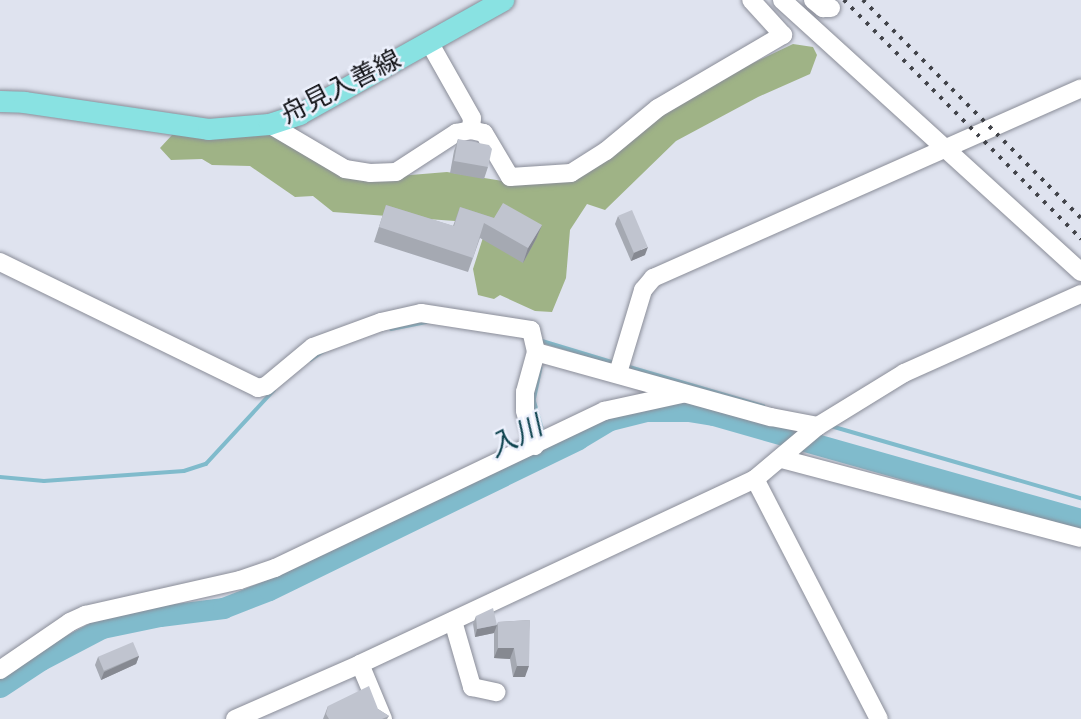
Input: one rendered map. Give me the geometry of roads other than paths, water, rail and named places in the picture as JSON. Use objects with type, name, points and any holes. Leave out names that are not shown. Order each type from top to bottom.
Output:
[{"type":"main road","name":"舟見入善線","points":[[0,102],[24,102],[208,129],[269,124],[299,114],[503,0]]},
{"type":"street","points":[[269,124],[345,169],[370,173],[396,172],[456,133],[471,130],[484,133],[510,177],[570,173],[606,151],[658,108],[783,36],[751,0]]},
{"type":"street","points":[[782,0],[1081,272]]},
{"type":"street","points":[[813,0],[823,8],[831,8]]},
{"type":"street","points":[[429,42],[472,118],[471,130]]},
{"type":"street","points":[[618,373],[643,290],[653,278],[1081,88]]},
{"type":"street","points":[[0,262],[258,388],[266,386],[313,347],[381,322],[421,313],[531,330],[536,352],[525,392],[525,410],[535,446]]},
{"type":"street","points":[[235,719],[360,664],[755,479],[786,456],[815,429],[904,373],[1081,294]]},
{"type":"street","points":[[536,352],[815,429]]},
{"type":"street","points":[[0,670],[70,622],[85,615],[240,580],[275,568],[604,411],[684,394]]},
{"type":"street","points":[[786,456],[1081,538]]},
{"type":"street","points":[[755,479],[879,719]]},
{"type":"street","points":[[453,621],[472,687],[496,692]]},
{"type":"street","points":[[360,664],[383,719]]},
{"type":"waterway","points":[[391,329],[428,322]]},
{"type":"waterway","points":[[539,340],[615,363]]},
{"type":"waterway","points":[[310,360],[324,351]]},
{"type":"waterway","points":[[626,366],[763,406]]},
{"type":"waterway","points":[[541,368],[534,400],[544,435]]},
{"type":"waterway","points":[[0,477],[44,481],[184,471],[206,464],[274,390]]},
{"type":"waterway","name":"入川","points":[[0,687],[41,660],[102,628],[160,616],[223,608],[269,590],[578,439],[610,420],[646,411],[688,411],[713,415],[1081,519]]},
{"type":"waterway","points":[[831,426],[1081,498]]},
{"type":"railway","points":[[844,0],[1081,239]]},
{"type":"railway","points":[[863,0],[1081,218]]}]
